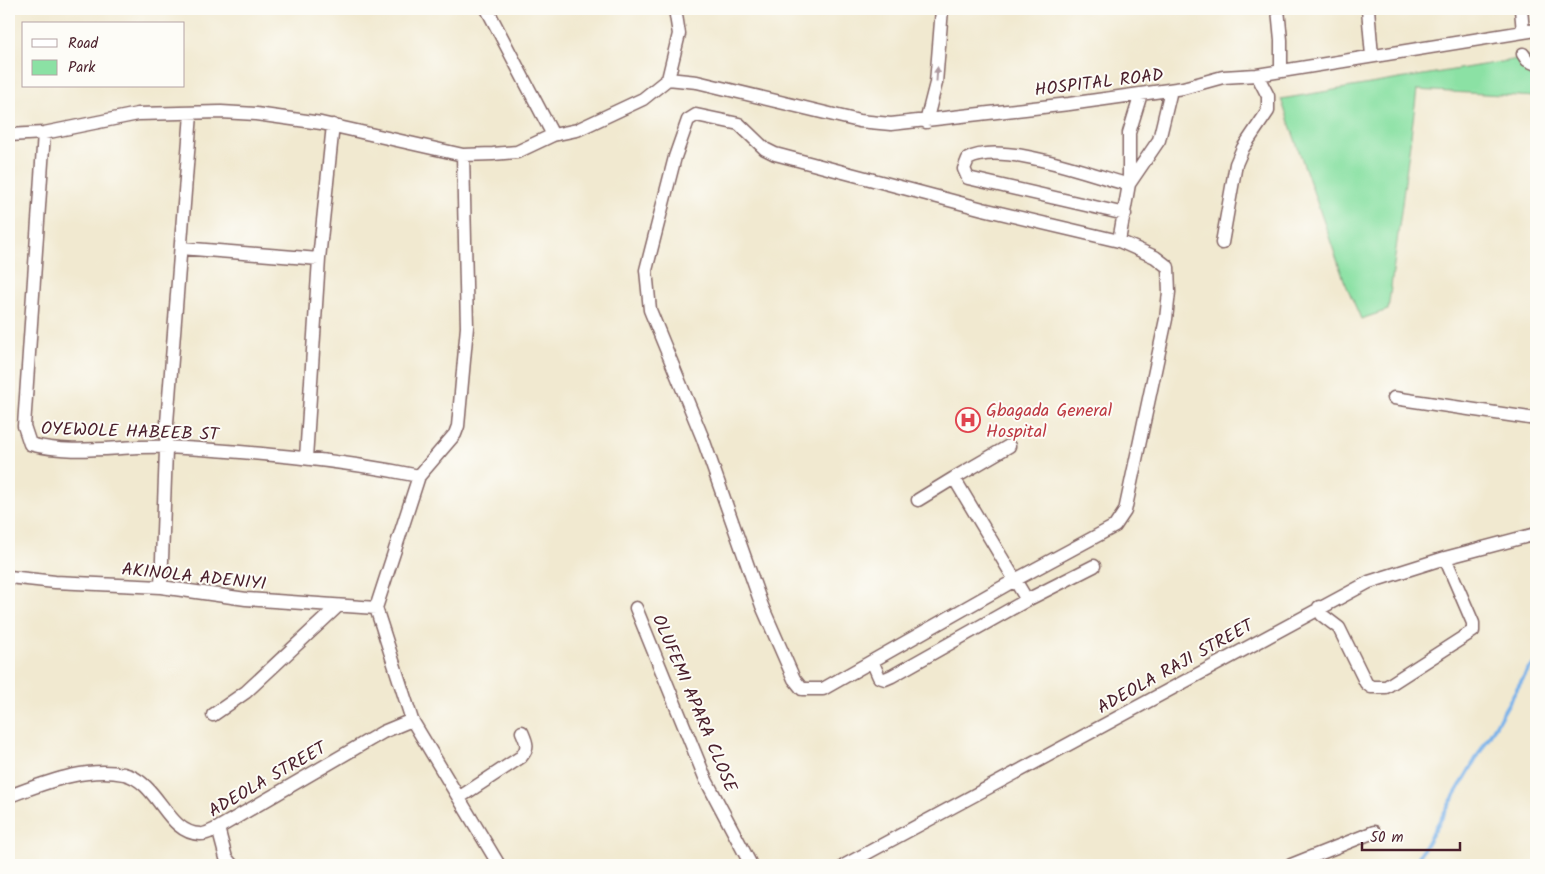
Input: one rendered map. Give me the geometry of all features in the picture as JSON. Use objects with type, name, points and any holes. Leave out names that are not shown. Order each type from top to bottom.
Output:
[{"type":"street","points":[[487,9],[553,135]]},
{"type":"street","points":[[9,135],[44,133],[138,114],[256,114],[333,125],[463,155],[477,156],[517,152],[553,135],[578,130],[634,102],[668,79],[679,34],[675,9]]},
{"type":"street","points":[[926,122],[936,84],[942,9]]},
{"type":"street","points":[[1278,9],[1282,40],[1281,71]]},
{"type":"street","points":[[1368,9],[1372,56]]},
{"type":"street","points":[[1522,9],[1530,31]]},
{"type":"street","name":"HOSPITAL ROAD","points":[[668,79],[697,82],[859,121],[891,124],[926,122],[1171,90],[1223,77],[1257,75],[1530,31]]},
{"type":"street","points":[[1523,54],[1527,60],[1536,64]]},
{"type":"street","points":[[1222,243],[1236,164],[1243,148],[1268,112],[1268,96],[1257,75]]},
{"type":"street","points":[[1129,185],[1159,140],[1171,90]]},
{"type":"street","points":[[1118,242],[1125,214],[1129,185],[1129,133],[1141,94]]},
{"type":"street","points":[[161,587],[166,447],[191,114]]},
{"type":"street","points":[[696,115],[739,124],[765,149],[775,154],[983,209],[1118,242],[1156,257],[1168,267],[1169,292],[1166,318],[1125,512],[1115,526],[1015,580],[823,690],[802,689],[794,679],[762,606],[703,439],[650,310],[646,270],[675,157],[688,120],[696,115]]},
{"type":"street","points":[[306,458],[319,259],[333,125]]},
{"type":"street","name":"OYEWOLE HABEEB ST","points":[[44,133],[24,426],[30,444],[56,448],[166,447],[306,458],[419,476]]},
{"type":"street","points":[[463,155],[467,327],[458,426],[455,434],[419,476],[376,608],[412,720],[460,797],[499,865]]},
{"type":"street","points":[[1125,214],[968,178],[964,169],[968,159],[977,155],[1028,156],[1129,185]]},
{"type":"street","points":[[181,248],[319,259]]},
{"type":"street","points":[[1394,398],[1536,419]]},
{"type":"street","points":[[918,500],[1009,446]]},
{"type":"street","points":[[954,478],[1027,600]]},
{"type":"street","name":"ADEOLA RAJI STREET","points":[[845,865],[1319,607],[1369,582],[1445,558],[1536,534]]},
{"type":"street","points":[[1319,607],[1322,615],[1339,628],[1366,683],[1372,687],[1386,687],[1473,631],[1473,623],[1445,558]]},
{"type":"street","points":[[872,661],[879,677],[885,679],[1027,600],[1094,566]]},
{"type":"street","name":"AKINOLA ADENIYI","points":[[9,577],[55,582],[161,587],[246,599],[376,608]]},
{"type":"street","points":[[213,715],[246,692],[338,606]]},
{"type":"street","name":"OLUFEMI APARA CLOSE","points":[[636,608],[706,780],[751,865]]},
{"type":"street","name":"ADEOLA STREET","points":[[9,796],[78,774],[125,774],[144,782],[180,827],[201,834],[218,828],[383,732],[412,720]]},
{"type":"street","points":[[460,797],[521,757],[528,744],[522,732]]},
{"type":"street","points":[[218,828],[226,863]]},
{"type":"street","points":[[1291,865],[1374,832]]},
{"type":"green space","points":[[1536,56],[1536,97],[1417,90],[1388,310],[1361,319],[1344,280],[1281,99]]},
{"type":"waterway","points":[[1414,865],[1529,668],[1536,663]]},
{"type":"place","name":"Gbagada General Hospital","points":[[968,420]]}]
